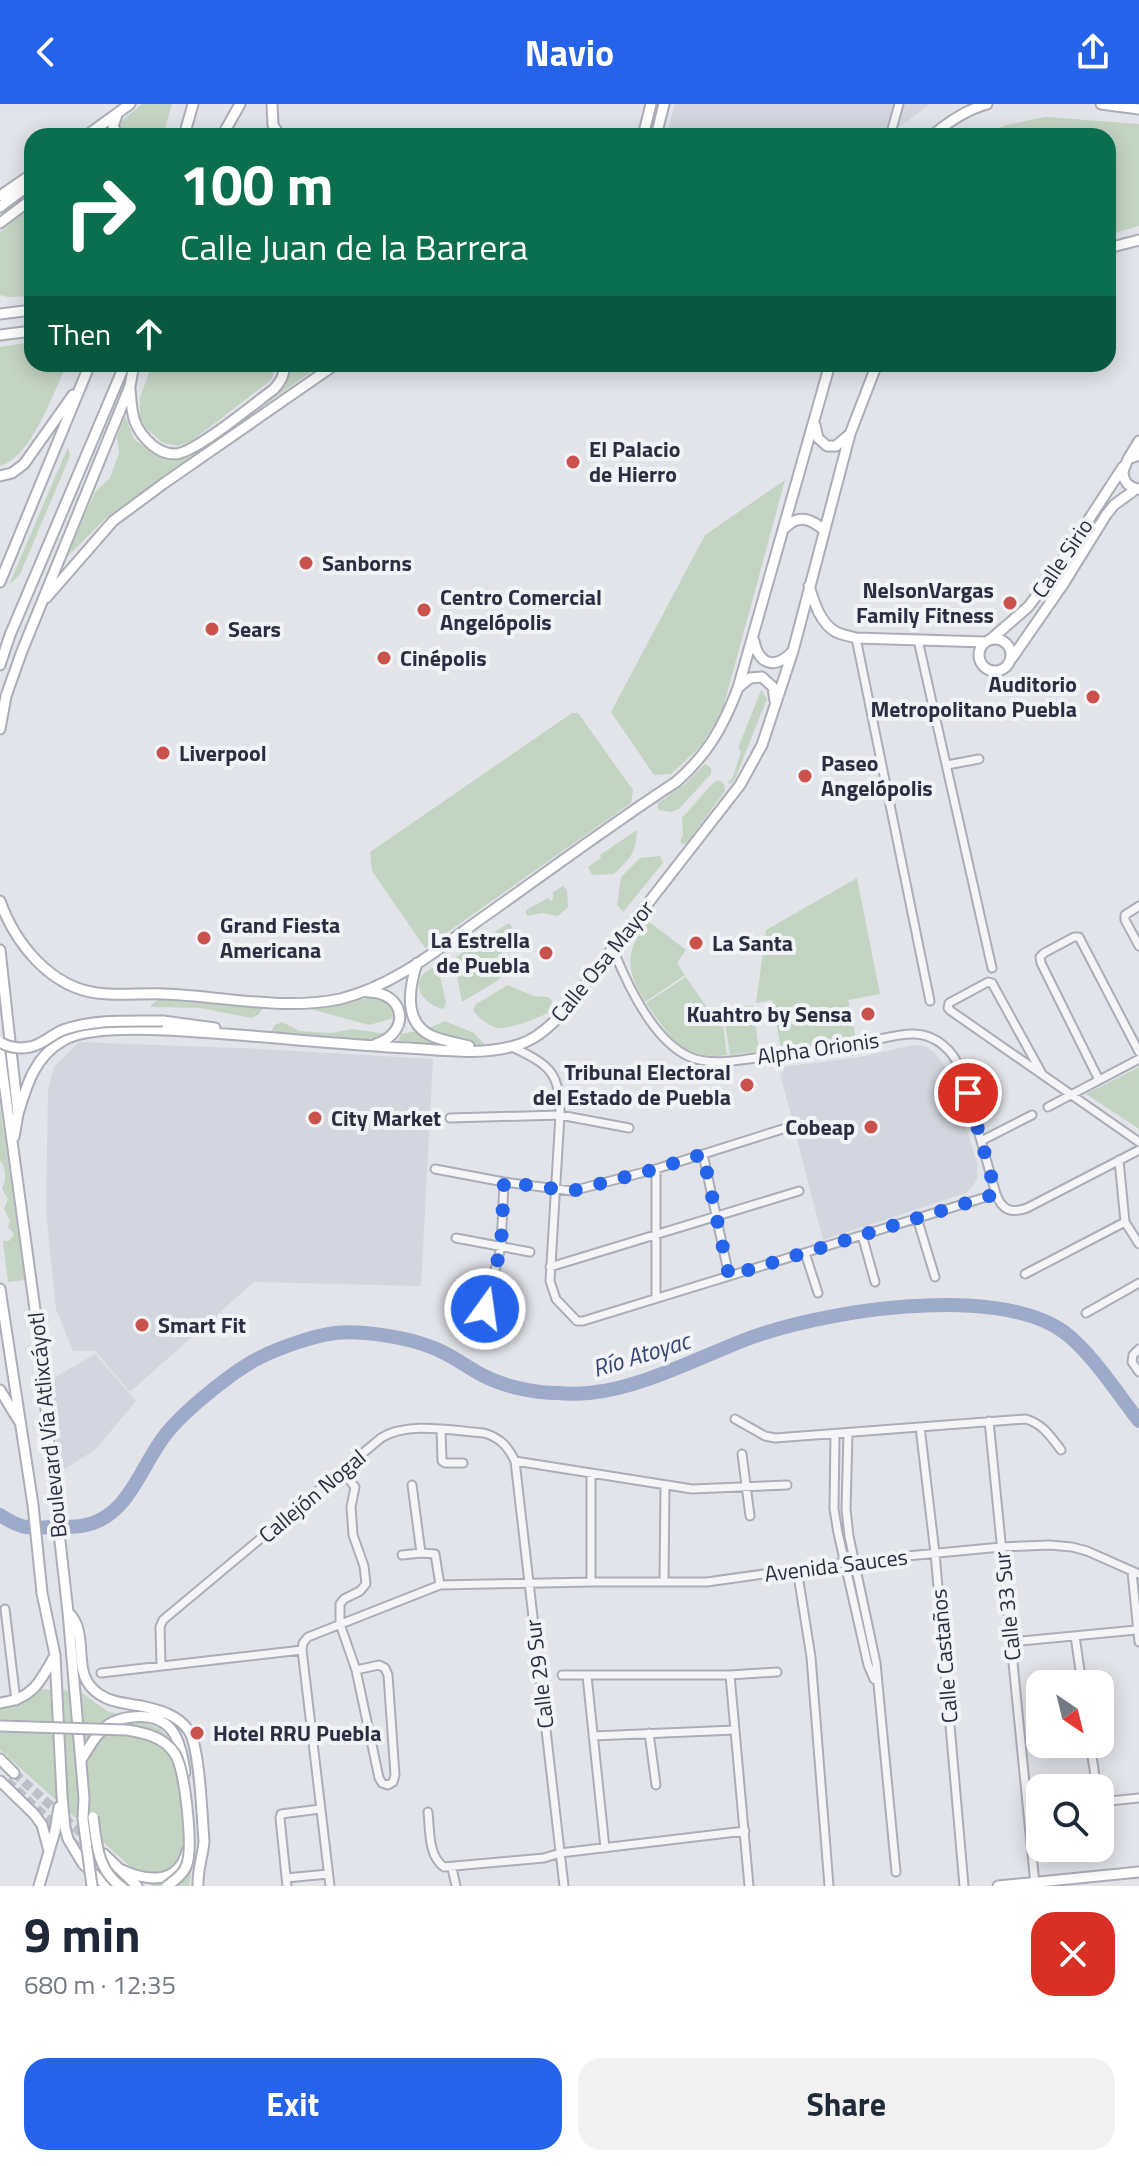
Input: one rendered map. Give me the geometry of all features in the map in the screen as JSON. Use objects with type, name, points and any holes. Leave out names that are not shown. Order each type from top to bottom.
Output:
[{"type":"main road","points":[[97,128],[130,104]]},
{"type":"main road","points":[[186,128],[193,104]]},
{"type":"main road","points":[[226,128],[240,104]]},
{"type":"main road","points":[[272,104],[275,128]]},
{"type":"main road","points":[[645,128],[651,104]]},
{"type":"main road","points":[[658,128],[664,104]]},
{"type":"main road","points":[[942,128],[987,104]]},
{"type":"main road","points":[[1101,104],[1139,109]]},
{"type":"main road","points":[[114,128],[119,113]]},
{"type":"main road","points":[[0,196],[24,180]]},
{"type":"main road","points":[[0,207],[24,189]]},
{"type":"main road","points":[[0,223],[24,205]]},
{"type":"main road","points":[[1116,246],[1139,240]]},
{"type":"main road","points":[[0,306],[18,311]]},
{"type":"main road","points":[[0,314],[24,311]]},
{"type":"main road","points":[[2,335],[24,332]]},
{"type":"main road","points":[[0,582],[87,372]]},
{"type":"main road","points":[[0,665],[122,372]]},
{"type":"main road","points":[[0,729],[6,696],[130,386],[133,372]]},
{"type":"main road","points":[[130,386],[136,428],[159,451],[176,455],[195,448],[274,389],[285,372]]},
{"type":"main road","points":[[41,603],[113,521],[324,372]]},
{"type":"main road","points":[[366,992],[417,963],[676,782],[705,754],[738,688],[828,372]]},
{"type":"main road","name":"Calle Osa Mayor","points":[[18,1114],[29,1078],[42,1056],[73,1036],[128,1029],[368,1046],[481,1050],[512,1047],[534,1037],[554,1022],[740,785],[762,745],[793,651],[850,434],[874,372]]},
{"type":"main road","points":[[0,476],[12,473],[24,464],[84,379]]},
{"type":"main road","points":[[815,421],[818,438],[827,446],[836,446],[850,434]]},
{"type":"main road","points":[[1137,489],[1124,479],[1126,463],[1139,441]]},
{"type":"main road","points":[[1126,463],[1139,455]]},
{"type":"main road","name":"Calle Sirio","points":[[988,641],[1028,607],[1126,463]]},
{"type":"main road","name":"Calle Sirio","points":[[1012,658],[1106,515],[1114,505],[1137,489]]},
{"type":"main road","points":[[785,529],[793,521],[804,518],[824,530]]},
{"type":"main road","points":[[1052,576],[1064,583]]},
{"type":"main road","points":[[809,585],[815,605],[836,632],[856,638],[999,639],[1011,650],[1012,658],[1007,667],[992,671],[980,661],[979,651],[988,641]]},
{"type":"main road","points":[[753,638],[758,654],[768,662],[779,662],[793,651]]},
{"type":"main road","points":[[738,688],[750,678],[765,678],[773,687],[776,705]]},
{"type":"main road","points":[[0,901],[17,937],[43,967],[61,981],[85,990],[303,1002],[378,992],[395,1004],[400,1016],[398,1028],[384,1041],[368,1046]]},
{"type":"main road","points":[[0,950],[18,1114],[12,1144]]},
{"type":"main road","points":[[417,963],[409,998],[417,1023],[433,1036],[481,1050]]},
{"type":"main road","points":[[0,1042],[10,1048],[29,1048],[79,1026],[123,1021],[208,1026],[227,1034]]},
{"type":"main road","name":"Boulevard Vía Atlixcáyotl","points":[[0,1053],[42,1361],[88,1818]]},
{"type":"main road","name":"Boulevard Vía Atlixcáyotl","points":[[0,1289],[33,1505],[42,1593],[55,1655],[62,1796]]},
{"type":"main road","points":[[0,1390],[21,1425]]},
{"type":"main road","points":[[68,1612],[76,1621],[83,1672],[89,1685],[111,1700],[173,1716],[191,1736],[196,1754],[204,1841],[198,1886]]},
{"type":"main road","points":[[0,1703],[16,1701],[37,1687],[55,1655]]},
{"type":"main road","points":[[81,1760],[108,1725],[123,1718],[140,1716],[158,1719],[168,1725],[180,1744],[191,1838],[185,1859],[175,1871],[163,1878],[137,1877],[120,1869]]},
{"type":"main road","points":[[0,1726],[127,1730],[162,1740],[175,1753],[182,1768],[190,1846],[187,1867],[167,1886]]},
{"type":"main road","points":[[0,1759],[5,1777],[42,1825],[50,1852]]},
{"type":"main road","points":[[39,1886],[62,1796]]},
{"type":"main road","points":[[62,1796],[65,1828],[73,1849],[83,1864],[107,1886]]},
{"type":"main road","points":[[88,1818],[92,1886]]},
{"type":"main road","points":[[88,1818],[109,1877],[121,1886]]},
{"type":"main road","points":[[104,1854],[137,1886]]},
{"type":"main road","points":[[102,1869],[121,1886]]},
{"type":"main road","points":[[998,1886],[1139,1872]]},
{"type":"street","points":[[892,128],[899,104]]},
{"type":"street","points":[[856,638],[930,1001]]},
{"type":"street","points":[[918,640],[992,968]]},
{"type":"street","points":[[947,765],[979,759]]},
{"type":"street","points":[[1139,906],[1125,915],[1139,946]]},
{"type":"street","points":[[1099,1080],[1040,957],[1079,937],[1139,1052]]},
{"type":"street","name":"Alpha Orionis","points":[[613,949],[632,990],[660,1034],[680,1051],[698,1060],[724,1061],[916,1034],[938,1041],[953,1054],[961,1070],[981,1141]]},
{"type":"street","points":[[1041,1072],[992,983],[988,982],[952,1001],[948,1008],[951,1011],[1139,1142]]},
{"type":"street","points":[[512,1047],[540,1061],[552,1073],[559,1090],[550,1267],[556,1299],[577,1321],[996,1194]]},
{"type":"street","points":[[1048,1107],[1139,1059]]},
{"type":"street","points":[[450,1118],[560,1115],[629,1128]]},
{"type":"street","points":[[1032,1115],[981,1141],[996,1194],[1009,1211],[1017,1211],[1139,1150]]},
{"type":"street","points":[[435,1169],[572,1191],[656,1169],[789,1127]]},
{"type":"street","points":[[703,1154],[729,1276]]},
{"type":"street","points":[[1119,1160],[1125,1222],[1139,1244]]},
{"type":"street","points":[[656,1169],[656,1298]]},
{"type":"street","points":[[485,1309],[501,1247],[504,1182]]},
{"type":"street","points":[[550,1267],[799,1191]]},
{"type":"street","points":[[917,1218],[935,1277]]},
{"type":"street","points":[[1025,1274],[1125,1222]]},
{"type":"street","points":[[862,1235],[875,1282]]},
{"type":"street","points":[[456,1238],[530,1252]]},
{"type":"street","points":[[805,1253],[818,1293]]},
{"type":"street","points":[[1086,1313],[1139,1283]]},
{"type":"street","points":[[1139,1349],[1133,1355],[1132,1362],[1139,1372]]},
{"type":"street","points":[[735,1419],[765,1436],[775,1438],[1014,1419],[1036,1422],[1061,1450]]},
{"type":"street","name":"Calle 33 Sur","points":[[989,1421],[1026,1801]]},
{"type":"street","name":"Calle Castaños","points":[[920,1427],[935,1553],[964,1886]]},
{"type":"street","name":"Callejón Nogal","points":[[161,1665],[160,1627],[163,1620],[391,1432],[404,1428],[484,1433],[502,1441],[515,1461]]},
{"type":"street","points":[[441,1432],[442,1461],[463,1463]]},
{"type":"street","points":[[848,1433],[846,1509],[876,1663],[896,1872]]},
{"type":"street","points":[[835,1434],[834,1509],[868,1665],[878,1689]]},
{"type":"street","points":[[742,1454],[750,1516]]},
{"type":"street","points":[[515,1461],[692,1489],[787,1485]]},
{"type":"street","name":"Calle 29 Sur","points":[[515,1461],[564,1886]]},
{"type":"street","points":[[342,1471],[355,1487],[351,1507],[353,1535],[366,1584],[340,1604],[340,1624],[356,1670],[379,1778],[388,1785],[395,1775],[388,1675],[385,1668],[379,1665],[356,1670]]},
{"type":"street","points":[[591,1475],[591,1582]]},
{"type":"street","points":[[412,1485],[421,1553]]},
{"type":"street","points":[[664,1581],[665,1486]]},
{"type":"street","name":"Avenida Sauces","points":[[440,1585],[664,1581],[678,1584],[844,1562],[1049,1545],[1072,1547],[1136,1573]]},
{"type":"street","points":[[330,1886],[303,1643],[308,1637],[440,1585],[435,1554],[402,1555]]},
{"type":"street","points":[[797,1569],[811,1657],[829,1886]]},
{"type":"street","points":[[1136,1573],[1136,1630],[1139,1642]]},
{"type":"street","points":[[5,1609],[16,1701]]},
{"type":"street","points":[[1010,1642],[1136,1630]]},
{"type":"street","points":[[1075,1636],[1080,1670]]},
{"type":"street","points":[[101,1673],[302,1650]]},
{"type":"street","points":[[562,1675],[777,1672]]},
{"type":"street","points":[[730,1675],[749,1886]]},
{"type":"street","points":[[587,1676],[605,1848]]},
{"type":"street","points":[[593,1736],[735,1730]]},
{"type":"street","points":[[649,1733],[656,1785]]},
{"type":"street","points":[[1114,1801],[1139,1798]]},
{"type":"street","points":[[320,1809],[281,1814],[287,1882],[328,1874]]},
{"type":"street","points":[[428,1812],[434,1856],[444,1867],[452,1868],[745,1831]]},
{"type":"street","name":"Calle 33 Sur","points":[[1032,1862],[1034,1884]]},
{"type":"street","points":[[452,1868],[456,1886]]},
{"type":"shaded area","points":[[675,104],[930,104],[898,128],[668,128]]},
{"type":"shaded area","points":[[79,1042],[433,1059],[421,1286],[254,1282],[130,1392],[95,1351],[73,1351],[56,1309],[46,1211],[48,1090],[54,1067]]},
{"type":"shaded area","points":[[913,1045],[925,1046],[935,1053],[949,1072],[977,1163],[977,1179],[966,1193],[823,1240],[780,1073],[784,1072],[783,1067],[860,1057]]},
{"type":"shaded area","points":[[95,1354],[136,1401],[96,1449],[59,1473],[50,1380]]},
{"type":"green space","points":[[142,104],[172,104],[165,128],[118,128],[118,124]]},
{"type":"green space","points":[[1045,117],[1139,124],[1139,226],[1116,233],[1116,128],[999,128]]},
{"type":"green space","points":[[24,213],[24,296],[0,295],[0,232]]},
{"type":"green space","points":[[24,343],[24,372],[63,372],[32,437],[11,460],[0,466],[0,347]]},
{"type":"green space","points":[[149,372],[274,372],[271,380],[193,440],[178,446],[163,443],[147,429],[140,418],[140,398]]},
{"type":"green space","points":[[288,372],[311,372],[105,519],[66,558],[95,492],[110,478],[119,453],[117,437],[125,416],[134,439],[158,457],[171,460],[191,455],[279,391]]},
{"type":"green space","points":[[68,447],[70,456],[20,574],[9,585]]},
{"type":"green space","points":[[785,480],[722,712],[700,747],[671,774],[654,775],[611,712],[705,535]]},
{"type":"green space","points":[[761,690],[767,699],[731,784],[727,782],[732,779],[741,752],[738,748]]},
{"type":"green space","points":[[572,713],[578,713],[633,790],[631,803],[425,948],[372,871],[370,852]]},
{"type":"green space","points":[[705,764],[711,768],[711,774],[679,809],[671,812],[658,810],[658,803],[685,784]]},
{"type":"green space","points":[[718,780],[724,783],[725,791],[687,843],[682,844],[682,818]]},
{"type":"green space","points":[[637,830],[634,850],[614,874],[592,875],[588,867],[601,858],[600,855]]},
{"type":"green space","points":[[660,856],[663,863],[623,912],[617,905],[621,877],[640,858]]},
{"type":"green space","points":[[857,878],[880,994],[848,1000],[856,1039],[781,1049],[772,1000],[756,1003],[766,930]]},
{"type":"green space","points":[[563,886],[567,890],[568,907],[558,916],[526,914],[526,910],[548,898],[551,901],[553,892]]},
{"type":"green space","points":[[648,921],[686,950],[677,963],[685,975],[645,1002],[634,979],[630,960],[635,942]]},
{"type":"green space","points":[[509,923],[512,927],[502,945],[502,976],[462,1002],[456,957]]},
{"type":"green space","points":[[432,968],[439,971],[446,1003],[444,1009],[430,1003],[420,992],[420,979]]},
{"type":"green space","points":[[686,977],[710,1012],[721,1010],[727,1055],[711,1056],[687,1050],[670,1036],[646,1003]]},
{"type":"green space","points":[[508,985],[533,996],[548,997],[552,1001],[548,1013],[503,1028],[495,1027],[477,1016],[473,1010],[476,1004]]},
{"type":"green space","points":[[378,995],[391,1006],[396,1016],[394,1018],[369,1025],[310,1009],[350,1003]]},
{"type":"green space","points":[[158,1000],[264,1007],[251,1018],[200,1008],[151,1007]]},
{"type":"green space","points":[[753,1005],[759,1051],[730,1055],[723,1010]]},
{"type":"green space","points":[[445,1021],[474,1033],[487,1047],[398,1041],[401,1034]]},
{"type":"green space","points":[[282,1022],[300,1031],[331,1033],[352,1029],[388,1034],[377,1041],[269,1034],[275,1025]]},
{"type":"green space","points":[[1139,1067],[1139,1129],[1086,1094]]},
{"type":"green space","points":[[0,1105],[25,1280],[8,1282],[3,1241],[9,1241],[14,1234],[8,1227],[10,1221],[4,1209],[8,1199],[2,1189],[5,1174],[0,1160]]},
{"type":"green space","points":[[37,1689],[79,1691],[107,1711],[159,1728],[184,1753],[194,1856],[189,1886],[152,1886],[0,1750],[0,1709],[16,1705]]},
{"type":"waterway","name":"Río Atoyac","points":[[0,1515],[32,1528],[78,1526],[97,1521],[122,1502],[166,1434],[210,1391],[269,1353],[307,1339],[346,1332],[409,1340],[438,1350],[509,1386],[538,1392],[581,1394],[647,1380],[742,1341],[815,1320],[906,1306],[995,1308],[1033,1317],[1064,1332],[1094,1362],[1139,1421]]},
{"type":"tunnel","points":[[14,1773],[87,1838]]},
{"type":"tunnel","points":[[7,1781],[60,1830]]},
{"type":"tunnel","points":[[71,1841],[102,1869]]},
{"type":"place","name":"El Palacio de Hierro","points":[[573,462]]},
{"type":"place","name":"Sanborns","points":[[306,563]]},
{"type":"place","name":"NelsonVargas Family Fitness","points":[[1010,603]]},
{"type":"place","name":"Centro Comercial Angelópolis","points":[[424,610]]},
{"type":"place","name":"Sears","points":[[212,629]]},
{"type":"place","name":"Cinépolis","points":[[384,658]]},
{"type":"place","name":"Auditorio Metropolitano Puebla","points":[[1093,697]]},
{"type":"place","name":"Liverpool","points":[[163,753]]},
{"type":"place","name":"Paseo Angelópolis","points":[[805,776]]},
{"type":"place","name":"Grand Fiesta Americana","points":[[204,938]]},
{"type":"place","name":"La Santa","points":[[696,943]]},
{"type":"place","name":"La Estrella de Puebla","points":[[546,953]]},
{"type":"place","name":"Kuahtro by Sensa","points":[[868,1014]]},
{"type":"place","name":"Tribunal Electoral del Estado de Puebla","points":[[747,1085]]},
{"type":"place","name":"City Market","points":[[315,1118]]},
{"type":"place","name":"Cobeap","points":[[871,1127]]},
{"type":"place","name":"Smart Fit","points":[[142,1325]]},
{"type":"place","name":"Hotel RRU Puebla","points":[[197,1733]]},
{"type":"route","points":[[485,1309],[501,1247],[504,1182],[572,1191],[703,1154],[729,1276],[996,1194],[968,1093]]}]
